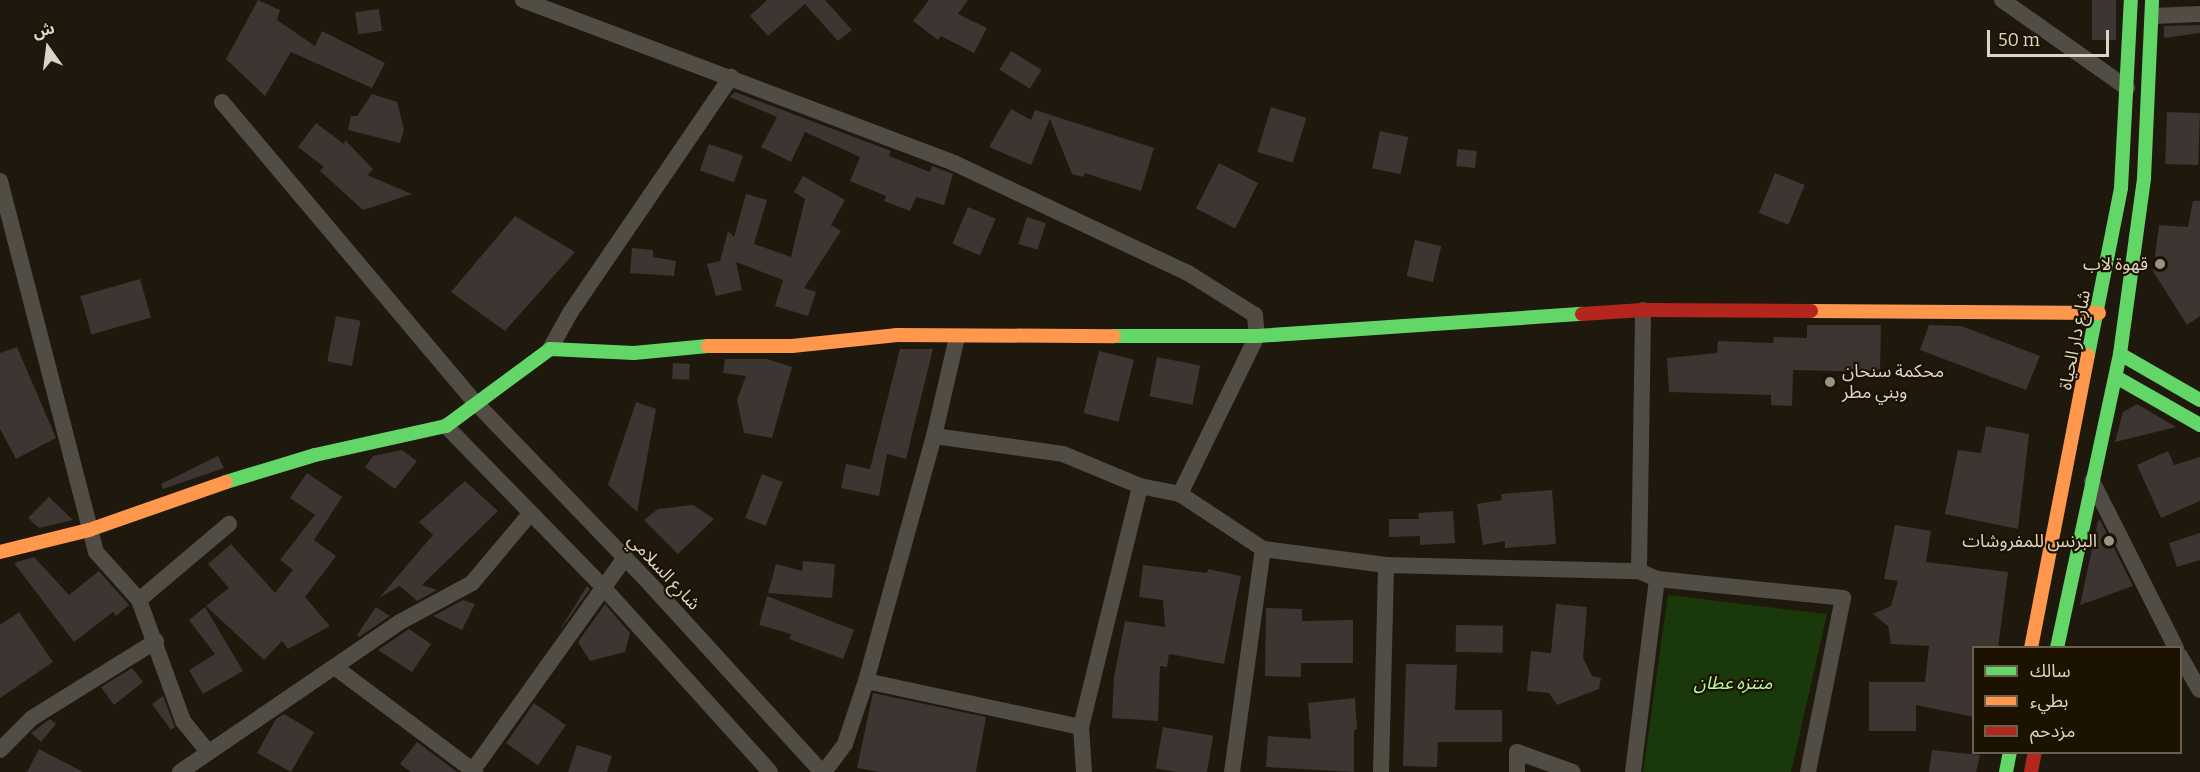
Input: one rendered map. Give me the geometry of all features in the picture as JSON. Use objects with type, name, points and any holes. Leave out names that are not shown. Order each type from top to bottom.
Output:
[{"type":"street","points":[[523,0],[954,163],[1188,273],[1255,315],[1257,336],[1180,494]]},
{"type":"street","points":[[2002,0],[2127,88]]},
{"type":"street","name":"شارع دار الحياة","points":[[2031,646],[2099,313],[2121,188],[2131,0]]},
{"type":"street","points":[[2057,646],[2120,354],[2144,178],[2153,8],[2200,14]]},
{"type":"street","points":[[0,552],[89,530],[315,455],[446,426],[475,402],[550,349],[570,313],[731,77]]},
{"type":"street","name":"شارع السلامي","points":[[222,102],[475,402],[625,558],[823,772]]},
{"type":"street","points":[[0,181],[96,552],[139,600],[156,641],[183,721],[208,752]]},
{"type":"street","points":[[2111,243],[2135,247]]},
{"type":"street","points":[[550,349],[634,353],[714,345],[792,346],[897,335],[957,337],[1257,336],[1643,310],[2099,313]]},
{"type":"street","points":[[1639,571],[1643,310]]},
{"type":"street","points":[[823,772],[845,744],[866,681],[934,436],[957,337]]},
{"type":"street","points":[[2120,354],[2200,400]]},
{"type":"street","points":[[2116,376],[2200,425]]},
{"type":"street","points":[[446,426],[603,587],[770,772]]},
{"type":"street","points":[[934,436],[1063,454],[1140,486],[1180,494],[1263,549],[1386,565],[1639,571],[1657,579],[1844,598],[1808,772]]},
{"type":"street","points":[[2092,481],[2175,646]]},
{"type":"street","points":[[1084,772],[1081,727],[1140,486]]},
{"type":"street","points":[[180,772],[336,668],[400,622],[472,583],[530,514]]},
{"type":"street","points":[[139,600],[229,524]]},
{"type":"street","points":[[1232,772],[1263,549]]},
{"type":"street","points":[[336,668],[474,771],[625,558]]},
{"type":"street","points":[[1381,772],[1386,565]]},
{"type":"street","points":[[1633,772],[1657,579]]},
{"type":"street","points":[[0,750],[32,718],[156,641]]},
{"type":"street","points":[[2182,658],[2200,690]]},
{"type":"street","points":[[866,681],[1081,727]]},
{"type":"street","points":[[1517,772],[1517,752],[1573,772]]},
{"type":"street","points":[[2006,772],[2010,754]]},
{"type":"street","points":[[2031,772],[2035,754]]},
{"type":"green space","name":"منتزه عطان","points":[[1668,595],[1827,614],[1791,772],[1643,772]]},
{"type":"building","points":[[258,0],[280,10],[277,20],[315,46],[322,31],[385,63],[372,88],[291,52],[265,96],[226,59]]},
{"type":"building","points":[[767,0],[825,0],[852,30],[838,41],[805,4],[768,36],[750,16]]},
{"type":"building","points":[[929,0],[968,0],[958,14],[987,28],[974,53],[941,36],[938,40],[913,21]]},
{"type":"building","points":[[2092,0],[2116,0],[2116,40],[2092,40]]},
{"type":"building","points":[[379,9],[382,31],[358,34],[355,12]]},
{"type":"building","points":[[2200,25],[2200,33],[2164,38],[2164,26]]},
{"type":"building","points":[[1011,51],[1042,70],[1030,89],[999,70]]},
{"type":"building","points":[[735,92],[891,151],[889,156],[930,172],[932,166],[953,174],[944,205],[916,197],[910,211],[884,201],[886,196],[850,181],[860,157],[805,132],[791,162],[761,147],[777,117],[730,97]]},
{"type":"building","points":[[372,94],[397,102],[404,130],[400,143],[348,130],[351,116],[357,116]]},
{"type":"building","points":[[1271,107],[1306,118],[1293,163],[1257,152]]},
{"type":"building","points":[[1011,109],[1031,120],[1035,110],[1154,148],[1141,191],[1085,173],[1084,177],[1072,174],[1050,119],[1031,165],[989,147]]},
{"type":"building","points":[[2167,112],[2200,113],[2198,165],[2165,164]]},
{"type":"building","points":[[316,123],[344,144],[345,140],[373,169],[367,175],[412,194],[363,210],[320,171],[324,167],[298,147]]},
{"type":"building","points":[[1380,131],[1408,137],[1400,174],[1372,168]]},
{"type":"building","points":[[709,144],[743,156],[734,182],[700,170]]},
{"type":"building","points":[[1458,149],[1477,151],[1475,168],[1456,166]]},
{"type":"building","points":[[1219,163],[1258,183],[1235,228],[1196,208]]},
{"type":"building","points":[[1775,173],[1805,185],[1789,225],[1759,213]]},
{"type":"building","points":[[803,176],[845,200],[831,225],[841,231],[804,288],[816,292],[808,316],[775,306],[783,280],[736,262],[742,290],[716,296],[707,264],[720,261],[728,231],[734,237],[746,194],[767,200],[754,244],[791,257],[805,199],[794,192]]},
{"type":"building","points":[[2193,201],[2200,201],[2200,316],[2187,325],[2153,271],[2159,225],[2188,227]]},
{"type":"building","points":[[968,207],[996,219],[980,256],[952,244]]},
{"type":"building","points":[[515,216],[575,252],[505,331],[451,292]]},
{"type":"building","points":[[1027,217],[1046,223],[1037,250],[1018,244]]},
{"type":"building","points":[[1415,240],[1441,246],[1433,282],[1407,276]]},
{"type":"building","points":[[632,248],[653,250],[653,257],[676,261],[674,276],[630,273]]},
{"type":"building","points":[[140,279],[151,317],[91,335],[80,296]]},
{"type":"building","points":[[336,316],[361,321],[352,366],[327,361]]},
{"type":"building","points":[[1807,325],[1881,325],[1880,372],[1793,370],[1792,406],[1771,405],[1771,395],[1669,392],[1667,358],[1717,353],[1718,341],[1773,343],[1774,337],[1807,338]]},
{"type":"building","points":[[1929,325],[1961,326],[2040,356],[2026,390],[1920,350]]},
{"type":"building","points":[[17,347],[56,438],[16,459],[0,429],[0,353]]},
{"type":"building","points":[[900,349],[933,349],[906,459],[887,454],[879,496],[841,488],[846,464],[870,469]]},
{"type":"building","points":[[1099,351],[1134,360],[1118,422],[1084,413]]},
{"type":"building","points":[[1157,357],[1200,365],[1193,405],[1149,396]]},
{"type":"building","points":[[725,359],[767,359],[792,367],[772,438],[744,433],[737,400],[746,376],[723,373]]},
{"type":"building","points":[[673,363],[690,364],[689,380],[672,379]]},
{"type":"building","points":[[636,402],[656,409],[637,512],[608,485]]},
{"type":"building","points":[[2137,404],[2176,427],[2115,442],[2123,412]]},
{"type":"building","points":[[1986,426],[2029,434],[2018,529],[1945,514],[1958,450],[1981,453]]},
{"type":"building","points":[[402,450],[417,461],[395,489],[365,467],[373,456]]},
{"type":"building","points":[[2168,451],[2174,465],[2200,457],[2200,501],[2161,518],[2137,465]]},
{"type":"building","points":[[218,456],[224,468],[163,489],[161,484]]},
{"type":"building","points":[[307,473],[342,497],[314,540],[336,556],[305,597],[330,626],[288,649],[282,641],[264,660],[206,606],[229,588],[208,564],[231,544],[275,593],[293,570],[280,560],[315,515],[290,498]]},
{"type":"building","points":[[762,474],[783,482],[766,526],[745,518]]},
{"type":"building","points":[[465,481],[498,511],[422,585],[437,590],[417,601],[400,586],[379,598],[433,535],[419,522]]},
{"type":"building","points":[[1552,490],[1556,544],[1505,548],[1505,541],[1483,545],[1477,504],[1502,500],[1501,494]]},
{"type":"building","points":[[49,497],[73,520],[39,528],[28,518]]},
{"type":"building","points":[[693,505],[714,519],[678,554],[644,520],[658,509]]},
{"type":"building","points":[[1453,511],[1455,543],[1420,545],[1420,536],[1389,537],[1389,519],[1419,519],[1418,513]]},
{"type":"building","points":[[2100,520],[2133,586],[2080,605],[2098,521]]},
{"type":"building","points":[[1895,525],[1931,531],[1926,562],[2008,572],[1998,646],[1972,646],[1972,717],[1916,705],[1916,731],[1869,731],[1869,682],[1925,682],[1929,646],[1891,644],[1888,626],[1873,614],[1891,606],[1898,581],[1884,579]]},
{"type":"building","points":[[2200,533],[2200,560],[2177,567],[2169,543]]},
{"type":"building","points":[[34,557],[69,595],[99,571],[129,605],[116,616],[113,612],[74,642],[14,563]]},
{"type":"building","points":[[803,561],[835,564],[832,598],[768,593],[776,564],[802,571]]},
{"type":"building","points":[[1143,565],[1207,573],[1208,569],[1241,576],[1224,664],[1169,654],[1167,667],[1160,666],[1158,721],[1112,718],[1114,677],[1125,621],[1165,627],[1163,600],[1139,597]]},
{"type":"building","points":[[587,586],[590,589],[561,628]]},
{"type":"building","points":[[767,596],[854,630],[843,659],[789,639],[791,634],[759,625]]},
{"type":"building","points":[[463,600],[475,604],[462,630],[433,616]]},
{"type":"building","points":[[605,604],[630,633],[625,652],[590,661],[578,642]]},
{"type":"building","points":[[1556,604],[1587,607],[1583,658],[1592,676],[1601,678],[1599,689],[1557,705],[1549,693],[1527,691],[1531,651],[1551,653]]},
{"type":"building","points":[[205,607],[243,671],[203,694],[189,670],[215,654],[189,620]]},
{"type":"building","points":[[376,607],[390,616],[359,637],[357,635]]},
{"type":"building","points":[[1266,608],[1302,609],[1302,621],[1353,620],[1353,663],[1301,663],[1301,677],[1265,676]]},
{"type":"building","points":[[19,612],[53,662],[0,698],[0,625]]},
{"type":"building","points":[[1456,625],[1503,626],[1503,653],[1456,652]]},
{"type":"building","points":[[409,629],[431,644],[412,672],[378,650]]},
{"type":"building","points":[[1406,664],[1457,665],[1455,710],[1502,710],[1502,742],[1438,742],[1437,767],[1403,766]]},
{"type":"building","points":[[132,668],[143,682],[114,705],[101,687]]},
{"type":"building","points":[[873,693],[986,717],[976,772],[879,772],[857,768]]},
{"type":"building","points":[[163,696],[175,727],[171,730],[152,704]]},
{"type":"building","points":[[1355,698],[1357,729],[1354,730],[1354,772],[1266,767],[1268,736],[1311,739],[1308,703]]},
{"type":"building","points":[[534,703],[566,725],[538,766],[506,743]]},
{"type":"building","points":[[284,714],[314,732],[291,772],[257,753],[276,719]]},
{"type":"building","points":[[50,719],[56,724],[41,742],[31,733]]},
{"type":"building","points":[[1163,727],[1213,736],[1207,772],[1176,772],[1156,768]]},
{"type":"building","points":[[417,742],[457,772],[411,772],[400,764]]},
{"type":"building","points":[[577,745],[612,756],[607,772],[568,772]]},
{"type":"building","points":[[39,749],[83,772],[27,772]]},
{"type":"building","points":[[1932,750],[1980,755],[1976,772],[1929,772]]},
{"type":"traffic: fast","points":[[2088,355],[2121,188],[2131,0]]},
{"type":"traffic: fast","points":[[2057,646],[2120,354],[2144,178],[2152,0]]},
{"type":"traffic: fast","points":[[1114,336],[1257,336],[1582,314]]},
{"type":"traffic: fast","points":[[226,482],[315,455],[446,426],[550,349],[634,353],[708,346]]},
{"type":"traffic: fast","points":[[2120,354],[2200,400]]},
{"type":"traffic: fast","points":[[2116,377],[2200,425]]},
{"type":"traffic: fast","points":[[2006,772],[2010,754]]},
{"type":"traffic: slow","points":[[1811,311],[2099,313]]},
{"type":"traffic: slow","points":[[708,346],[792,346],[897,335],[1114,336]]},
{"type":"traffic: slow","points":[[2031,646],[2088,355]]},
{"type":"traffic: slow","points":[[0,552],[89,530],[226,482]]},
{"type":"traffic: jam","points":[[1582,314],[1643,310],[1811,311]]},
{"type":"traffic: jam","points":[[2031,772],[2035,754]]},
{"type":"place","name":"قهوة لاب","points":[[2160,264]]},
{"type":"place","name":"محكمة سنحان وبني مطر","points":[[1830,382]]},
{"type":"place","name":"البرنس للمفروشات","points":[[2109,541]]}]
